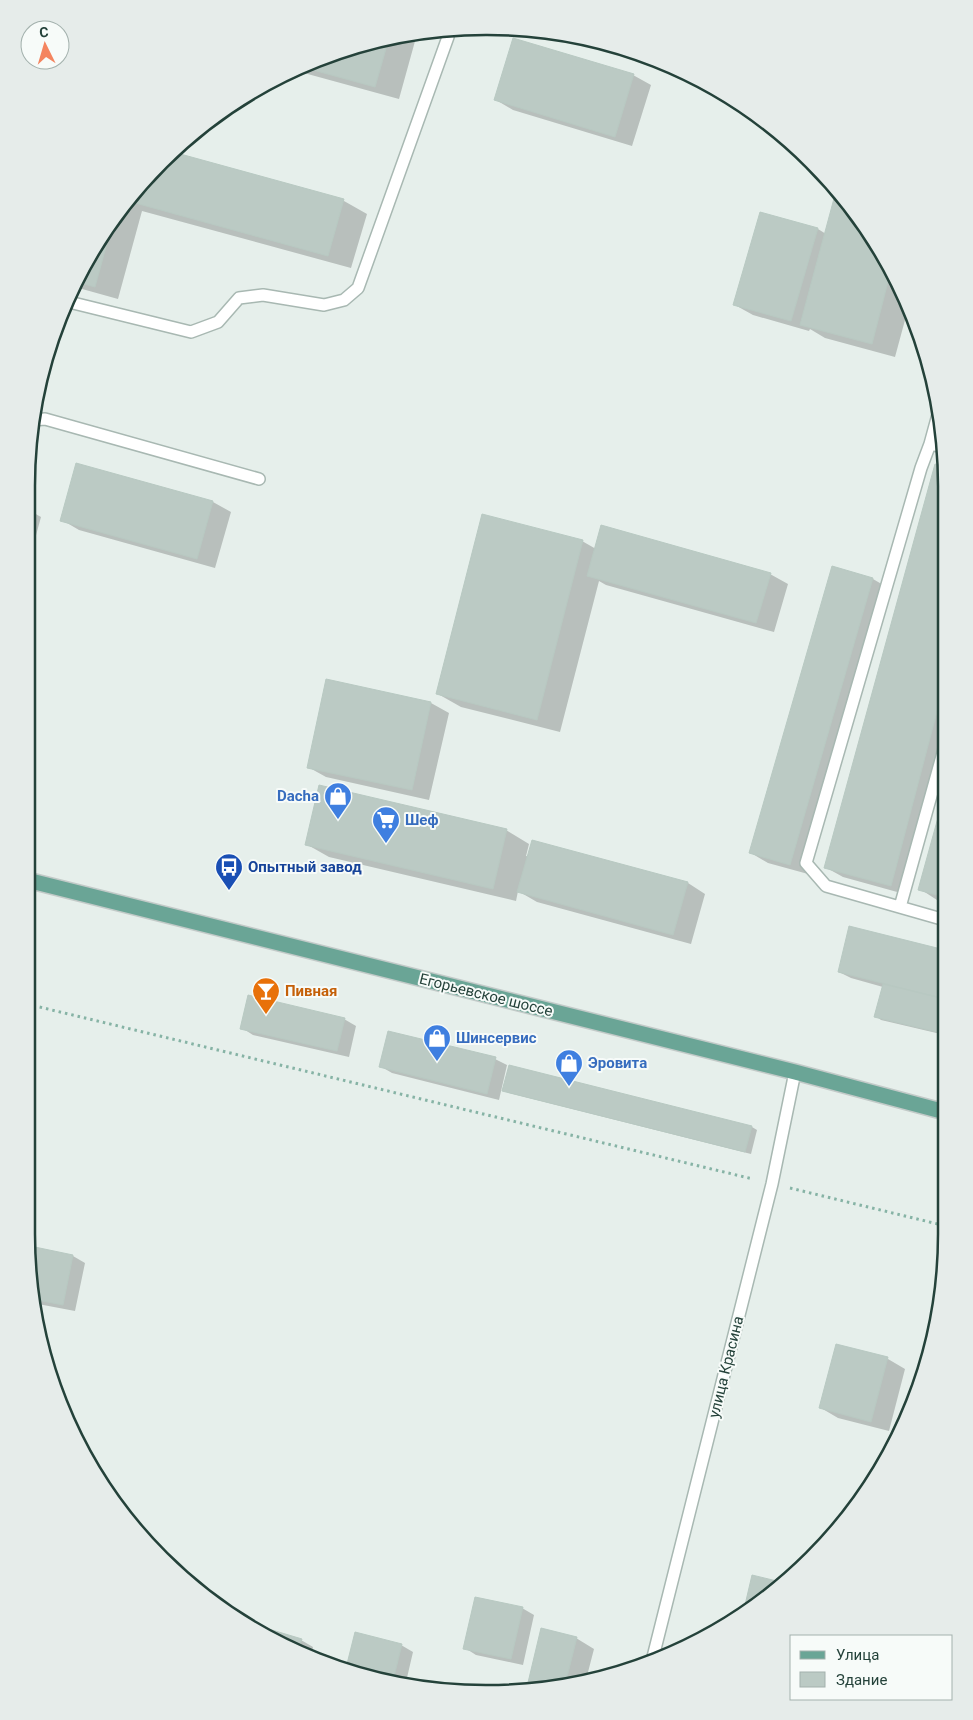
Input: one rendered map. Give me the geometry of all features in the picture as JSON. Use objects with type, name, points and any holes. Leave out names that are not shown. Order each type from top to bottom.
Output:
[{"type":"main road","name":"Егорьевское шоссе","points":[[35,882],[795,1072],[938,1110]]},
{"type":"lane","points":[[74,303],[191,332],[218,322],[239,298],[263,295],[324,305],[344,300],[358,288],[448,37]]},
{"type":"lane","points":[[40,419],[45,419],[259,479]]},
{"type":"lane","points":[[934,429],[806,863],[826,886],[938,918]]},
{"type":"lane","points":[[930,444],[936,445]]},
{"type":"lane","points":[[900,908],[938,771]]},
{"type":"lane","name":"улица Красина","points":[[654,1653],[772,1184],[795,1072]]},
{"type":"path","points":[[35,1006],[938,1224]]},
{"type":"building","points":[[513,38],[634,74],[615,137],[494,100]]},
{"type":"building","points":[[387,46],[375,87],[312,70],[341,59]]},
{"type":"building","points":[[181,154],[344,199],[328,256],[135,203],[167,167]]},
{"type":"building","points":[[834,199],[862,236],[888,281],[872,344],[800,325]]},
{"type":"building","points":[[760,212],[818,228],[791,321],[733,305]]},
{"type":"building","points":[[107,242],[95,287],[84,284]]},
{"type":"building","points":[[76,463],[213,501],[197,559],[60,521]]},
{"type":"building","points":[[935,464],[937,465],[938,708],[891,886],[824,868]]},
{"type":"building","points":[[482,514],[583,540],[537,720],[436,694]]},
{"type":"building","points":[[601,525],[771,573],[756,623],[587,576]]},
{"type":"building","points":[[832,566],[873,578],[790,865],[749,853]]},
{"type":"building","points":[[326,679],[431,702],[412,790],[307,768]]},
{"type":"building","points":[[319,785],[507,829],[493,889],[305,845]]},
{"type":"building","points":[[938,818],[938,895],[918,890]]},
{"type":"building","points":[[532,840],[688,882],[673,935],[517,892]]},
{"type":"building","points":[[849,926],[938,948],[938,997],[838,972]]},
{"type":"building","points":[[883,984],[938,997],[938,1032],[874,1017]]},
{"type":"building","points":[[248,995],[345,1018],[337,1051],[240,1029]]},
{"type":"building","name":"Шинсервис","points":[[388,1031],[496,1057],[487,1094],[379,1067]]},
{"type":"building","points":[[509,1065],[752,1126],[745,1152],[502,1091]]},
{"type":"building","points":[[35,1247],[73,1255],[63,1305],[40,1301]]},
{"type":"building","points":[[836,1344],[888,1357],[871,1422],[819,1408]]},
{"type":"building","points":[[752,1575],[775,1581],[761,1592],[745,1603]]},
{"type":"building","points":[[475,1597],[523,1607],[511,1659],[463,1649]]},
{"type":"building","points":[[541,1628],[577,1637],[567,1677],[528,1683]]},
{"type":"building","points":[[270,1629],[302,1639],[300,1644]]},
{"type":"building","points":[[355,1632],[402,1644],[394,1675],[347,1663]]},
{"type":"place","name":"Dacha","points":[[338,820]]},
{"type":"place","name":"Шеф","points":[[386,844]]},
{"type":"place","name":"Опытный завод","points":[[229,891]]},
{"type":"place","name":"Пивная","points":[[266,1015]]},
{"type":"place","name":"Шинсервис","points":[[437,1062]]},
{"type":"place","name":"Эровита","points":[[569,1087]]}]
